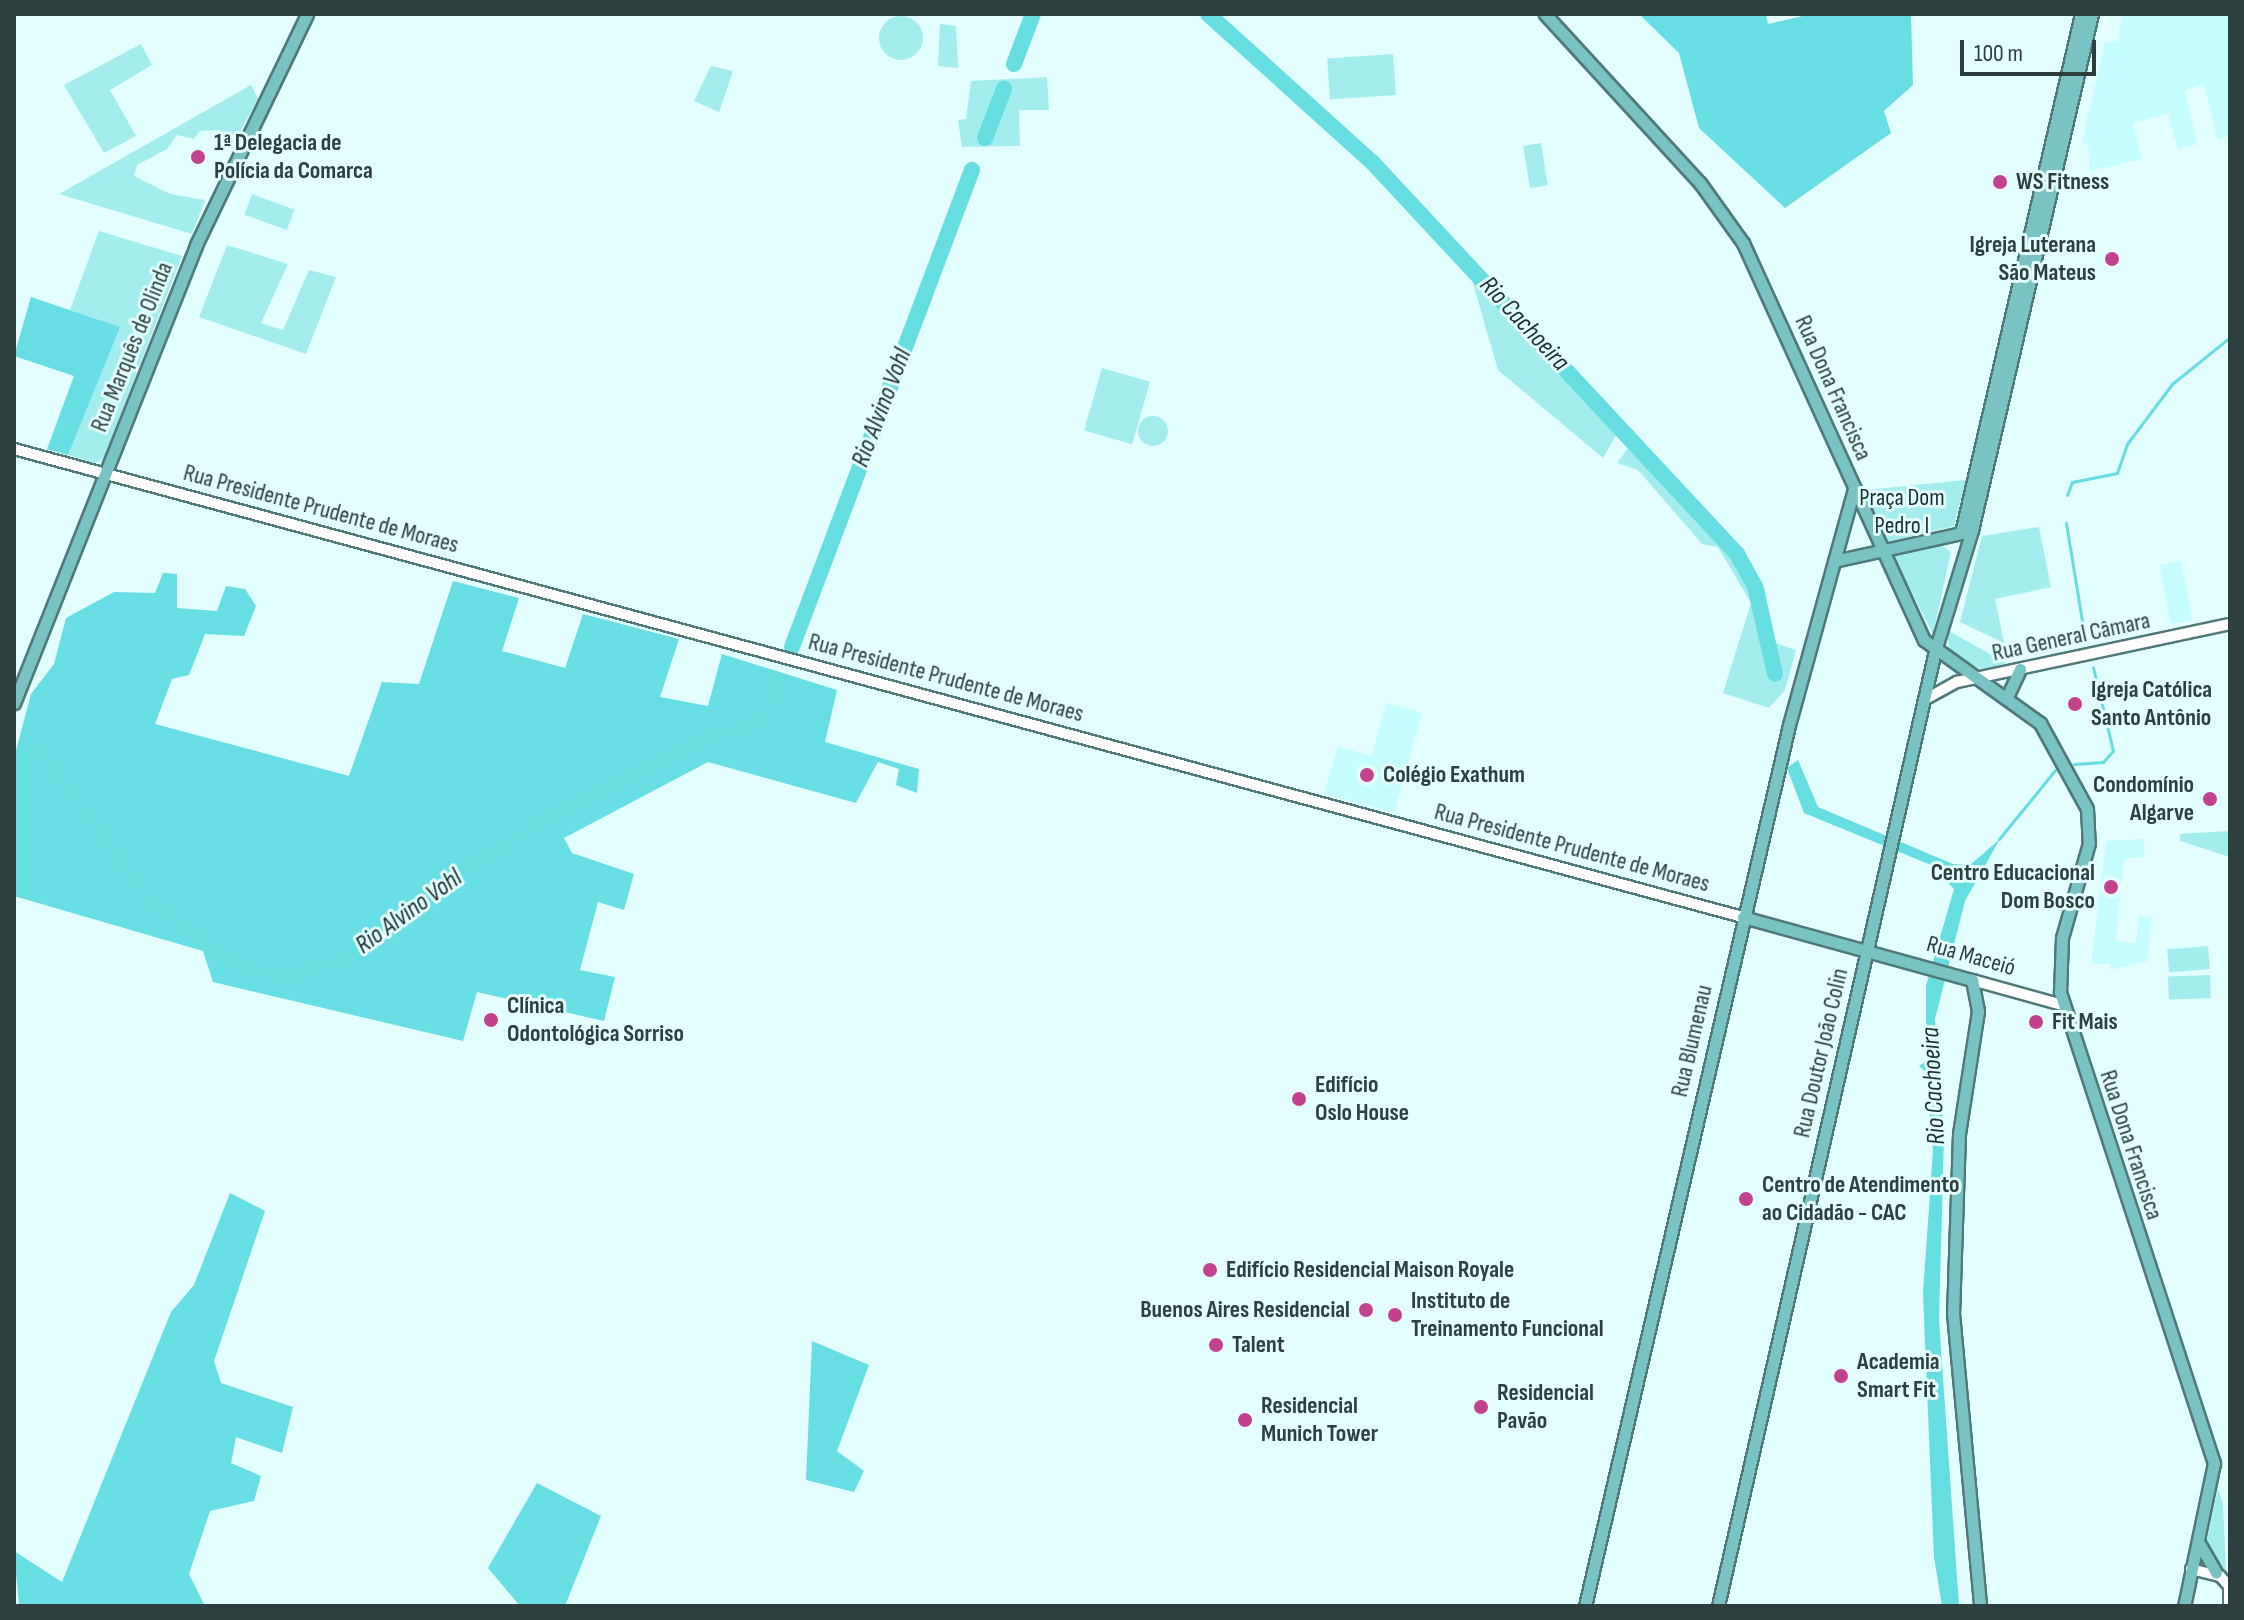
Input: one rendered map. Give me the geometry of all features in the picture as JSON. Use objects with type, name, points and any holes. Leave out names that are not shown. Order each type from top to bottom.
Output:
[{"type":"main road","name":"Rua Marquês de Olinda","points":[[14,703],[196,245],[307,14]]},
{"type":"main road","name":"Rua Dona Francisca","points":[[1545,14],[1735,230],[1915,626],[1935,651],[2007,697],[2047,732],[2090,819],[2059,957],[2062,1005],[2214,1463],[2198,1537]]},
{"type":"main road","points":[[1957,562],[1956,534],[2081,14]]},
{"type":"main road","name":"Rua Doutor João Colin","points":[[1718,1606],[1935,651],[1957,562],[1972,530],[2092,14]]},
{"type":"main road","name":"Rua Presidente Prudente de Moraes","points":[[14,449],[1867,950]]},
{"type":"main road","name":"Rua Blumenau","points":[[1585,1606],[1743,917],[1854,488]]},
{"type":"main road","points":[[1834,561],[1956,534]]},
{"type":"main road","name":"Rua General Câmara","points":[[1924,700],[1977,678],[2230,624]]},
{"type":"main road","points":[[2007,697],[2008,682],[2020,669]]},
{"type":"main road","name":"Rua Maceió","points":[[1867,950],[2062,1005]]},
{"type":"main road","points":[[1972,980],[1978,1011],[1959,1134],[1953,1313],[1980,1606]]},
{"type":"main road","points":[[2184,1606],[2198,1537]]},
{"type":"main road","points":[[2198,1537],[2216,1573],[2229,1586],[2229,1606]]},
{"type":"main road","points":[[2191,1569],[2216,1573]]},
{"type":"shaded area","points":[[1639,14],[1766,14],[1768,24],[1811,14],[1911,14],[1913,85],[1884,111],[1891,133],[1785,208],[1699,128],[1679,53]]},
{"type":"shaded area","points":[[2122,14],[2230,14],[2230,136],[2218,139],[2204,84],[2185,90],[2197,144],[2178,150],[2168,114],[2133,123],[2142,159],[2090,171],[2088,144],[2082,143],[2105,42],[2118,41]]},
{"type":"shaded area","points":[[31,297],[120,327],[68,455],[47,449],[74,376],[14,356]]},
{"type":"shaded area","points":[[2181,561],[2192,620],[2171,624],[2159,565]]},
{"type":"shaded area","points":[[163,573],[177,574],[177,608],[217,611],[226,586],[245,589],[256,606],[244,636],[205,634],[189,675],[172,679],[155,724],[349,776],[382,682],[419,684],[453,581],[519,598],[502,651],[565,668],[583,614],[679,639],[660,697],[708,706],[722,654],[837,690],[825,742],[919,769],[917,793],[896,785],[899,769],[878,762],[856,803],[708,762],[564,838],[572,853],[634,874],[624,910],[598,902],[580,970],[615,977],[604,1021],[477,992],[463,1041],[213,982],[203,951],[14,896],[14,758],[31,694],[54,664],[66,618],[114,592],[155,593]]},
{"type":"shaded area","name":"Colégio Exathum","points":[[1386,703],[1422,713],[1394,813],[1324,794],[1338,746],[1372,756]]},
{"type":"shaded area","name":"Centro Educacional Dom Bosco","points":[[2143,839],[2145,857],[2124,859],[2116,941],[2136,943],[2139,916],[2152,917],[2147,961],[2110,970],[2110,964],[2091,964],[2106,841]]},
{"type":"shaded area","points":[[230,1193],[265,1211],[214,1361],[221,1383],[293,1407],[282,1453],[236,1437],[231,1463],[261,1476],[254,1501],[210,1511],[189,1574],[205,1606],[19,1606],[14,1551],[62,1582],[171,1312],[194,1285]]},
{"type":"shaded area","points":[[812,1341],[869,1365],[837,1451],[864,1471],[854,1492],[806,1480]]},
{"type":"shaded area","points":[[537,1483],[601,1516],[565,1606],[520,1606],[488,1568]]},
{"type":"green space","points":[[901,16],[916,23],[923,38],[916,53],[901,60],[886,53],[879,38],[886,23]]},
{"type":"green space","points":[[940,24],[956,26],[958,68],[938,66]]},
{"type":"green space","points":[[141,44],[152,65],[110,90],[136,136],[104,153],[64,85]]},
{"type":"green space","points":[[1393,54],[1396,95],[1330,100],[1327,59]]},
{"type":"green space","points":[[711,66],[733,71],[719,112],[694,101]]},
{"type":"green space","points":[[1047,77],[1049,110],[1019,110],[1020,146],[962,147],[958,120],[966,119],[971,81]]},
{"type":"green space","points":[[251,85],[258,99],[235,141],[220,130],[200,131],[194,139],[177,135],[167,149],[137,165],[134,176],[170,194],[205,200],[192,234],[59,194]]},
{"type":"green space","points":[[1541,143],[1548,185],[1530,188],[1523,146]]},
{"type":"green space","points":[[252,194],[294,209],[287,230],[244,215]]},
{"type":"green space","points":[[99,231],[182,256],[103,460],[95,463],[68,455],[119,327],[70,310]]},
{"type":"green space","points":[[227,245],[288,264],[261,323],[283,330],[309,270],[336,277],[306,354],[199,317]]},
{"type":"green space","points":[[1469,270],[1530,328],[1549,357],[1579,376],[1616,435],[1603,458],[1498,370]]},
{"type":"green space","points":[[1102,368],[1150,382],[1132,444],[1084,430]]},
{"type":"green space","points":[[1153,416],[1163,421],[1168,431],[1163,441],[1153,446],[1143,441],[1138,431],[1143,421]]},
{"type":"green space","points":[[1636,437],[1723,527],[1765,589],[1772,642],[1796,650],[1785,690],[1769,708],[1723,693],[1751,603],[1718,547],[1702,544],[1638,470],[1617,463]]},
{"type":"green space","name":"Praça Dom Pedro I","points":[[1966,480],[1954,526],[1886,542],[1866,490]]},
{"type":"green space","points":[[2039,527],[2051,587],[1995,599],[2004,643],[1960,622],[1982,536]]},
{"type":"green space","points":[[1942,546],[1951,552],[1933,634],[1892,554]]},
{"type":"green space","points":[[1947,630],[2006,663],[1986,670],[1966,663],[1949,650]]},
{"type":"green space","points":[[2230,831],[2230,857],[2180,841],[2180,834]]},
{"type":"green space","points":[[2208,946],[2210,969],[2169,972],[2167,950]]},
{"type":"green space","points":[[2210,975],[2211,998],[2169,999],[2168,976]]},
{"type":"green space","points":[[2218,1488],[2223,1504],[2226,1573],[2205,1549]]},
{"type":"water","points":[[1798,760],[1818,807],[1953,864],[1970,865],[2000,839],[1965,901],[1935,1019],[1944,1137],[1939,1320],[1959,1606],[1942,1606],[1934,1557],[1923,1293],[1933,1150],[1926,1072],[1919,1066],[1926,1061],[1926,986],[1954,889],[1931,865],[1804,813],[1787,768]]},
{"type":"waterway","name":"Rio Alvino Vohl","points":[[1014,64],[1033,14]]},
{"type":"waterway","name":"Rio Cachoeira","points":[[1208,14],[1372,162],[1737,554],[1755,586],[1775,674]]},
{"type":"waterway","name":"Rio Alvino Vohl","points":[[985,138],[1004,89]]},
{"type":"waterway","name":"Rio Alvino Vohl","points":[[792,647],[972,170]]},
{"type":"waterway","points":[[2067,495],[2072,482],[2117,473],[2127,444],[2172,384],[2230,337]]},
{"type":"waterway","points":[[2066,523],[2085,639]]},
{"type":"waterway","points":[[2074,764],[2103,762],[2113,751],[2093,667]]},
{"type":"waterway","name":"Rio Alvino Vohl","points":[[37,745],[149,899],[234,963],[285,979],[358,953],[437,887],[566,809],[701,741],[759,724],[779,682]]},
{"type":"waterway","points":[[1999,839],[2055,770]]},
{"type":"place","name":"1ª Delegacia de Polícia da Comarca","points":[[198,157]]},
{"type":"place","name":"WS Fitness","points":[[2000,182]]},
{"type":"place","name":"Igreja Luterana São Mateus","points":[[2112,259]]},
{"type":"place","name":"Igreja Católica Santo Antônio","points":[[2075,704]]},
{"type":"place","name":"Colégio Exathum","points":[[1367,775]]},
{"type":"place","name":"Condomínio Algarve","points":[[2210,799]]},
{"type":"place","name":"Centro Educacional Dom Bosco","points":[[2111,887]]},
{"type":"place","name":"Clínica Odontológica Sorriso","points":[[491,1020]]},
{"type":"place","name":"Fit Mais","points":[[2036,1022]]},
{"type":"place","name":"Edifício Oslo House","points":[[1299,1099]]},
{"type":"place","name":"Centro de Atendimento ao Cidadão - CAC","points":[[1746,1199]]},
{"type":"place","name":"Edifício Residencial Maison Royale","points":[[1210,1270]]},
{"type":"place","name":"Buenos Aires Residencial","points":[[1366,1310]]},
{"type":"place","name":"Instituto de Treinamento Funcional","points":[[1395,1315]]},
{"type":"place","name":"Talent","points":[[1216,1345]]},
{"type":"place","name":"Academia Smart Fit","points":[[1841,1376]]},
{"type":"place","name":"Residencial Pavão","points":[[1481,1407]]},
{"type":"place","name":"Residencial Munich Tower","points":[[1245,1420]]}]
